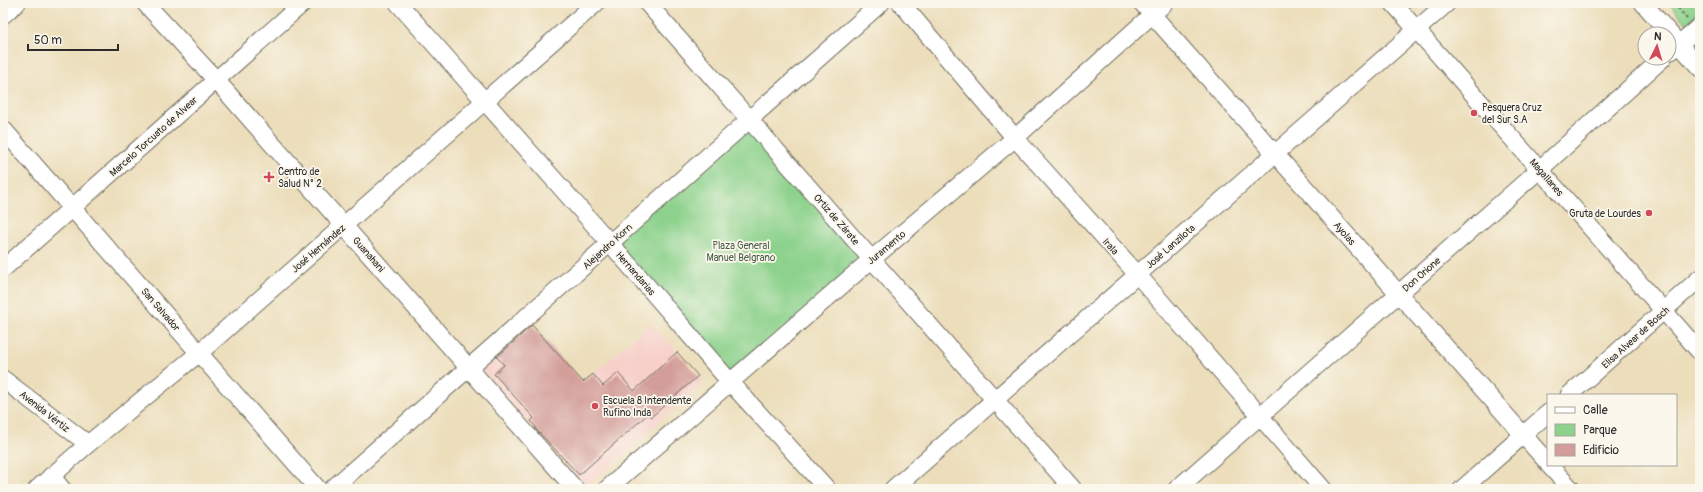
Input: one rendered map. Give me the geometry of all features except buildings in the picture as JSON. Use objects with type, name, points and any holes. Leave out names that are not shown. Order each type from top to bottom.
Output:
[{"type":"street","points":[[3,15],[17,3]]},
{"type":"street","name":"Guanahani","points":[[145,3],[216,80],[575,489]]},
{"type":"street","name":"Marcelo Torcuato de Alvear","points":[[3,269],[302,3]]},
{"type":"street","name":"Hernandarias","points":[[398,3],[610,243],[731,383],[827,489]]},
{"type":"street","name":"José Hernández","points":[[37,489],[88,444],[199,353],[596,3]]},
{"type":"street","name":"Ortiz de Zárate","points":[[647,3],[996,399],[1073,489]]},
{"type":"street","name":"Alejandro Korn","points":[[332,489],[881,3]]},
{"type":"street","name":"Irala","points":[[901,3],[1014,138],[1137,274],[1323,489]]},
{"type":"street","name":"Juramento","points":[[607,489],[1014,138],[1147,9],[1165,3]]},
{"type":"street","name":"Magallanes","points":[[1393,3],[1700,352]]},
{"type":"street","name":"José Lanzilota","points":[[893,489],[1274,153],[1447,3]]},
{"type":"street","points":[[1643,3],[1659,26]]},
{"type":"street","name":"Ayolas","points":[[1147,9],[1547,462]]},
{"type":"street","points":[[1677,44],[1694,23]]},
{"type":"street","points":[[1677,50],[1700,68]]},
{"type":"street","name":"Don Orione","points":[[1177,489],[1540,169],[1654,66]]},
{"type":"street","name":"San Salvador","points":[[3,129],[318,489]]},
{"type":"street","name":"Elisa Alvear de Bosch","points":[[1570,394],[1700,278]]},
{"type":"street","name":"Avenida Vértiz","points":[[3,379],[88,444]]},
{"type":"street","points":[[1462,489],[1547,414]]},
{"type":"street","name":"Ayolas","points":[[1551,466],[1571,489]]},
{"type":"street","points":[[51,476],[62,489]]},
{"type":"path","points":[[1674,3],[1694,23]]},
{"type":"shaded area","name":"Escuela 8 Intendente Rufino Inda","points":[[651,323],[704,382],[591,483],[581,481],[481,370],[532,325],[583,382]]},
{"type":"green space","points":[[1669,3],[1700,3],[1700,14],[1688,25]]},
{"type":"green space","name":"Plaza General Manuel Belgrano","points":[[750,119],[872,259],[731,383],[610,243]]},
{"type":"place","name":"Pesquera Cruz del Sur S.A","points":[[1474,113]]},
{"type":"place","name":"Centro de Salud N° 2","points":[[269,177]]},
{"type":"place","name":"Gruta de Lourdes","points":[[1649,213]]},
{"type":"place","name":"Escuela 8 Intendente Rufino Inda","points":[[595,406]]}]
